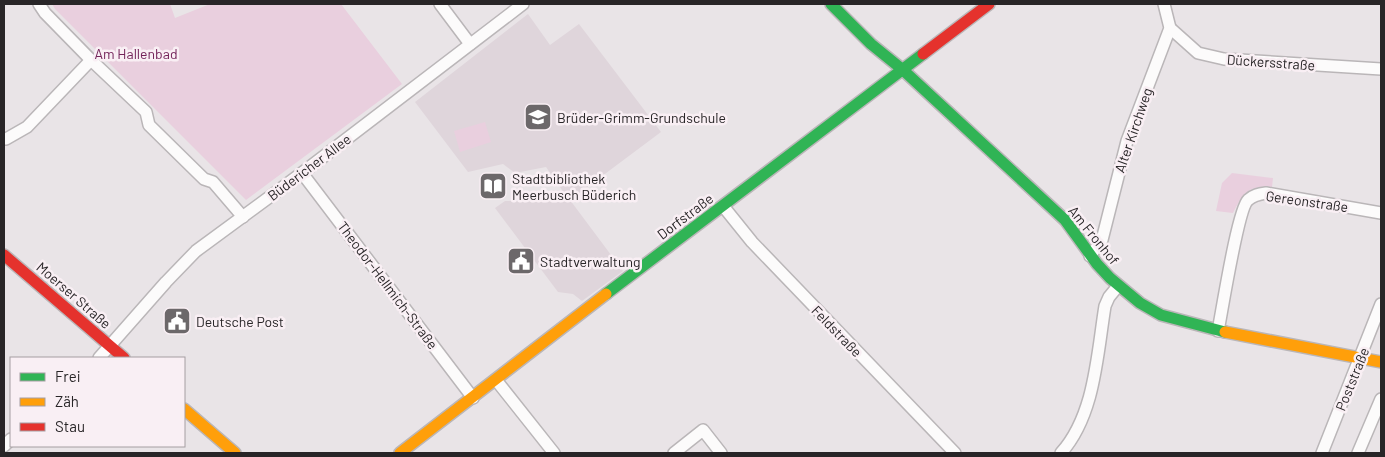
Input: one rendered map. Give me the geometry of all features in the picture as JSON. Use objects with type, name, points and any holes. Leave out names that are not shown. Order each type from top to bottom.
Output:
[{"type":"main road","name":"Am Fronhof","points":[[831,4],[871,44],[903,70],[1065,220],[1090,256],[1118,286],[1140,303],[1161,315],[1218,331],[1381,362]]},
{"type":"main road","name":"Dorfstraße","points":[[400,453],[586,309],[989,4]]},
{"type":"main road","name":"Moerser Straße","points":[[4,255],[123,357]]},
{"type":"main road","points":[[185,410],[235,453]]},
{"type":"street","points":[[39,4],[45,13],[91,60],[146,112],[149,125],[204,179],[213,182],[243,217]]},
{"type":"street","points":[[440,4],[470,44]]},
{"type":"street","name":"Büdericher Allee","points":[[100,357],[178,268],[196,251],[302,173],[523,4]]},
{"type":"street","points":[[1164,4],[1170,28]]},
{"type":"street","name":"Dückersstraße","points":[[1170,28],[1198,53],[1224,59],[1381,70]]},
{"type":"street","name":"Alter Kirchweg","points":[[1090,256],[1102,240],[1127,141],[1170,28]]},
{"type":"street","points":[[6,139],[27,127],[91,60]]},
{"type":"street","name":"Theodor-Hellmich-Straße","points":[[302,173],[473,398]]},
{"type":"street","name":"Gereonstraße","points":[[1218,331],[1239,223],[1246,201],[1255,195],[1266,193],[1381,213]]},
{"type":"street","name":"Feldstraße","points":[[723,206],[770,261],[955,453]]},
{"type":"street","points":[[1061,453],[1069,444],[1083,419],[1091,388],[1105,306],[1109,297],[1118,286]]},
{"type":"street","name":"Poststraße","points":[[1322,453],[1381,304]]},
{"type":"street","points":[[496,380],[554,453]]},
{"type":"street","points":[[1358,453],[1381,399]]},
{"type":"street","points":[[674,453],[703,430],[722,453]]},
{"type":"shaded area","name":"Brüder-Grimm-Grundschule","points":[[528,14],[550,45],[579,24],[661,132],[570,200],[623,271],[582,301],[573,294],[558,292],[495,208],[505,201],[569,200],[546,167],[515,173],[503,164],[468,172],[415,102]]},
{"type":"green space","name":"Am Hallenbad","points":[[52,4],[170,4],[175,18],[210,4],[341,4],[402,84],[246,200]]},
{"type":"green space","points":[[485,122],[491,142],[460,152],[454,131]]},
{"type":"green space","points":[[1232,173],[1273,178],[1272,187],[1257,187],[1247,192],[1243,195],[1233,213],[1216,211],[1222,183]]},
{"type":"traffic: fast","points":[[831,4],[871,44],[903,70],[1065,220],[1097,264],[1110,278],[1140,303],[1161,315],[1225,332]]},
{"type":"traffic: fast","points":[[606,294],[923,54]]},
{"type":"traffic: slow","points":[[400,453],[606,294]]},
{"type":"traffic: slow","points":[[1225,332],[1381,362]]},
{"type":"traffic: slow","points":[[185,410],[235,453]]},
{"type":"traffic: jam","points":[[923,54],[989,4]]},
{"type":"traffic: jam","points":[[4,255],[123,357]]},
{"type":"place","name":"Brüder-Grimm-Grundschule","points":[[538,117]]},
{"type":"place","name":"Stadtbibliothek Meerbusch Büderich","points":[[493,186]]},
{"type":"place","name":"Stadtverwaltung","points":[[521,261]]},
{"type":"place","name":"Deutsche Post","points":[[177,321]]}]
